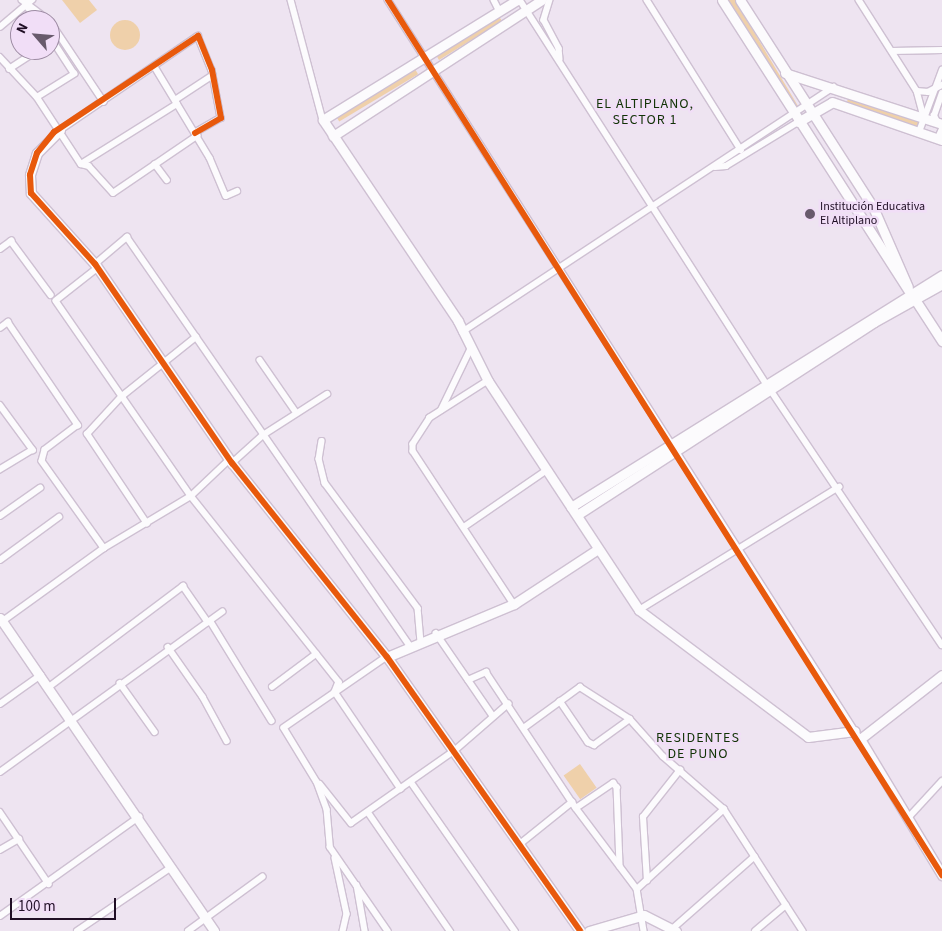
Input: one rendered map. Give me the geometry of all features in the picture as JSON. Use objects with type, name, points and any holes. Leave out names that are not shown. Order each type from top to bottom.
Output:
[{"type":"street","points":[[0,27],[24,3],[32,0]]},
{"type":"street","points":[[291,0],[323,120],[462,332],[488,381],[638,610],[808,737],[855,731]]},
{"type":"street","points":[[388,0],[738,551],[855,731],[942,875]]},
{"type":"street","points":[[323,120],[423,55],[496,4],[519,0],[654,205],[771,389],[839,487],[942,645]]},
{"type":"street","points":[[333,136],[542,0]]},
{"type":"street","points":[[550,0],[544,20],[560,48],[561,62]]},
{"type":"street","points":[[646,0],[741,150]]},
{"type":"street","points":[[722,0],[942,341]]},
{"type":"street","points":[[740,0],[785,73],[873,207],[912,295]]},
{"type":"street","points":[[859,0],[917,91],[924,118]]},
{"type":"street","points":[[24,3],[36,6],[40,10]]},
{"type":"street","points":[[60,36],[104,102]]},
{"type":"street","points":[[0,57],[9,70],[38,97],[60,130],[82,164],[89,166],[113,193],[221,118],[213,75],[198,36],[156,67],[60,130],[37,153],[29,184],[31,193],[96,266],[231,461],[387,657],[580,931]]},
{"type":"street","points":[[892,51],[942,50]]},
{"type":"street","points":[[38,97],[74,74],[60,53]]},
{"type":"street","points":[[9,70],[24,60]]},
{"type":"street","points":[[156,67],[196,135],[226,196],[237,191]]},
{"type":"street","points":[[919,132],[942,70]]},
{"type":"street","points":[[785,73],[850,92],[940,125]]},
{"type":"street","points":[[82,164],[176,102],[213,75]]},
{"type":"street","points":[[917,91],[935,89],[942,85]]},
{"type":"street","points":[[713,167],[726,166],[798,119],[835,87]]},
{"type":"street","points":[[839,104],[850,92]]},
{"type":"street","points":[[810,110],[829,102],[839,104],[940,139],[940,125],[934,116],[942,93]]},
{"type":"street","points":[[462,332],[713,167],[798,119]]},
{"type":"street","points":[[155,164],[167,180]]},
{"type":"street","points":[[335,692],[339,682],[191,496],[56,301],[127,237],[409,644]]},
{"type":"street","points":[[0,249],[10,241],[52,295]]},
{"type":"street","points":[[577,515],[874,322],[942,275]]},
{"type":"street","points":[[912,295],[942,284]]},
{"type":"street","points":[[0,328],[8,322],[78,425],[44,450],[42,461],[104,548]]},
{"type":"street","points":[[147,524],[87,434],[121,397],[164,365],[196,336]]},
{"type":"street","points":[[440,412],[471,348]]},
{"type":"street","points":[[260,360],[296,412]]},
{"type":"street","points":[[488,381],[440,412],[420,432],[413,451],[514,604]]},
{"type":"street","points":[[214,931],[169,869],[139,817],[72,718],[1,621],[104,548],[191,496],[263,435],[296,412],[327,394]]},
{"type":"street","points":[[0,405],[33,450],[0,470]]},
{"type":"street","points":[[322,441],[319,459],[325,484],[418,608],[421,640]]},
{"type":"street","points":[[571,507],[675,450]]},
{"type":"street","points":[[464,527],[547,470]]},
{"type":"street","points":[[638,610],[738,551],[839,487]]},
{"type":"street","points":[[0,516],[40,488]]},
{"type":"street","points":[[0,560],[59,517]]},
{"type":"street","points":[[508,704],[454,751],[351,823],[317,782],[284,728],[409,644],[514,604],[598,549]]},
{"type":"street","points":[[49,687],[183,586],[210,622],[272,721]]},
{"type":"street","points":[[0,772],[168,647],[210,622],[222,612]]},
{"type":"street","points":[[436,633],[493,716]]},
{"type":"street","points":[[168,647],[203,697],[227,741]]},
{"type":"street","points":[[272,687],[316,654]]},
{"type":"street","points":[[468,680],[486,672],[576,808],[637,889],[644,915],[644,931]]},
{"type":"street","points":[[0,704],[41,675]]},
{"type":"street","points":[[860,740],[942,675]]},
{"type":"street","points":[[120,683],[154,732]]},
{"type":"street","points":[[524,727],[580,687],[630,719],[680,770],[724,809],[803,931]]},
{"type":"street","points":[[335,692],[401,788]]},
{"type":"street","points":[[560,701],[588,742],[594,744],[630,719]]},
{"type":"street","points":[[647,881],[643,817],[680,770]]},
{"type":"street","points":[[908,818],[942,781]]},
{"type":"street","points":[[317,782],[347,914],[343,931]]},
{"type":"street","points":[[411,782],[515,931]]},
{"type":"street","points":[[576,808],[612,783],[617,787],[620,866]]},
{"type":"street","points":[[520,844],[572,802]]},
{"type":"street","points":[[637,889],[724,809]]},
{"type":"street","points":[[0,812],[49,884]]},
{"type":"street","points":[[368,812],[450,931]]},
{"type":"street","points":[[0,916],[49,884],[139,817]]},
{"type":"street","points":[[0,850],[19,839]]},
{"type":"street","points":[[335,856],[388,931]]},
{"type":"street","points":[[589,931],[644,915],[672,930],[754,857]]},
{"type":"street","points":[[81,931],[169,869]]},
{"type":"street","points":[[188,931],[262,877]]},
{"type":"street","points":[[357,885],[365,931]]},
{"type":"street","points":[[755,931],[786,905]]},
{"type":"shaded area","points":[[62,0],[89,0],[97,10],[80,23]]},
{"type":"shaded area","points":[[726,0],[735,0],[798,106],[796,108]]},
{"type":"shaded area","points":[[498,15],[502,21],[439,60],[436,55]]},
{"type":"shaded area","points":[[125,20],[136,24],[140,35],[136,46],[125,50],[114,46],[110,35],[114,24]]},
{"type":"shaded area","points":[[415,69],[418,74],[339,122],[336,116]]},
{"type":"shaded area","points":[[848,97],[920,120],[917,128],[847,103]]},
{"type":"shaded area","points":[[580,764],[597,788],[580,799],[564,775]]},
{"type":"cycle path","points":[[388,0],[942,875]]},
{"type":"cycle path","points":[[195,133],[221,118],[212,70],[198,36],[54,132],[37,153],[30,175],[31,193],[95,264],[232,463],[387,657],[580,931]]},
{"type":"place","name":"Institución Educativa El Altiplano","points":[[810,214]]},
{"type":"district","name":"EL ALTIPLANO, SECTOR 1","points":[[645,112]]},
{"type":"district","name":"RESIDENTES DE PUNO","points":[[698,746]]}]
